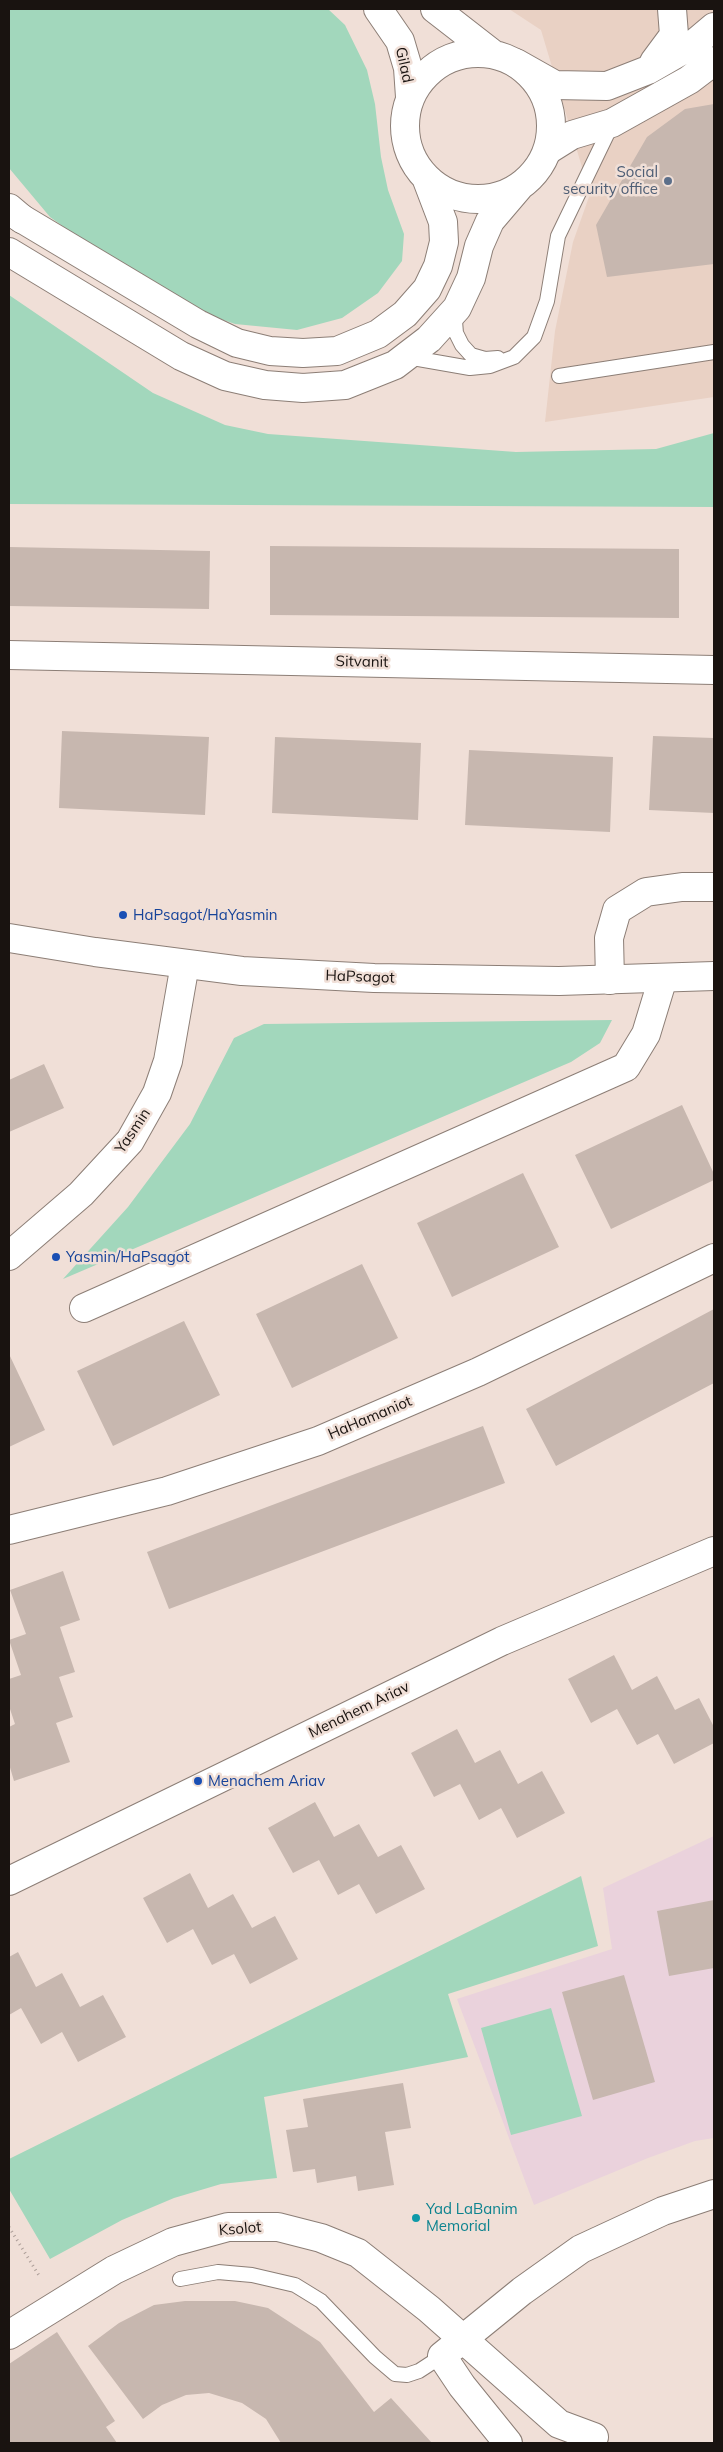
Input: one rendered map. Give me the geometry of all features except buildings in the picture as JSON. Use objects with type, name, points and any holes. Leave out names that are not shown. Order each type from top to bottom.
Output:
[{"type":"street","name":"Gilad","points":[[378,9],[400,41],[408,68],[410,97]]},
{"type":"street","points":[[9,252],[181,356],[225,376],[265,385],[303,388],[345,385],[395,365],[429,339],[457,308],[471,278],[479,246],[490,221],[519,187],[539,169],[548,150],[552,125],[548,100],[535,79],[435,9]]},
{"type":"street","points":[[648,70],[674,35],[672,9]]},
{"type":"street","points":[[13,212],[198,324],[237,343],[270,351],[303,353],[337,351],[378,334],[405,314],[427,289],[438,266],[444,242],[443,222],[427,180],[413,162],[406,141],[405,118],[410,97],[424,76],[444,61],[467,53],[504,58],[555,86],[607,86],[648,70],[695,42],[714,27]]},
{"type":"street","points":[[548,150],[572,135],[612,123],[689,80],[714,61]]},
{"type":"street","points":[[427,180],[445,192],[466,199],[487,200],[507,194],[519,187]]},
{"type":"street","name":"Sitvanit","points":[[9,654],[714,670]]},
{"type":"street","points":[[610,980],[609,938],[617,910],[646,892],[682,887],[714,887]]},
{"type":"street","name":"HaPsagot","points":[[9,938],[185,964],[242,970],[374,978],[610,980],[714,976]]},
{"type":"street","name":"Yasmin","points":[[9,1256],[81,1194],[130,1141],[158,1093],[168,1062],[185,964]]},
{"type":"street","points":[[84,1308],[626,1067],[646,1034],[663,978]]},
{"type":"street","name":"HaHamaniot","points":[[9,1530],[167,1491],[318,1441],[478,1372],[714,1258]]},
{"type":"street","name":"Menahem Ariav","points":[[9,1881],[502,1641],[714,1551]]},
{"type":"street","points":[[508,2443],[462,2386],[442,2356],[522,2291],[581,2249],[663,2211],[714,2194]]},
{"type":"street","name":"Ksolot","points":[[9,2335],[114,2270],[173,2242],[228,2228],[278,2227],[320,2238],[358,2253],[463,2338],[559,2424],[600,2440]]},
{"type":"street","points":[[548,2443],[561,2437],[582,2435],[600,2440]]},
{"type":"lane","points":[[406,357],[470,368],[490,366],[514,357],[534,337],[547,301],[558,236],[612,123]]},
{"type":"lane","points":[[460,299],[455,321],[456,333],[462,345],[471,355],[485,358],[514,357]]},
{"type":"lane","points":[[559,376],[714,352]]},
{"type":"lane","points":[[180,2278],[218,2272],[252,2275],[296,2285],[320,2301],[375,2357],[395,2374],[407,2375],[419,2371],[442,2356]]},
{"type":"path","points":[[9,2227],[58,2305]]},
{"type":"shaded area","points":[[509,9],[714,9],[714,397],[545,422],[555,331],[573,242],[590,194],[541,30]]},
{"type":"shaded area","points":[[714,1836],[714,2138],[695,2141],[648,2158],[534,2205],[457,1999],[612,1949],[603,1888]]},
{"type":"green space","points":[[9,9],[328,9],[345,25],[367,70],[375,104],[381,157],[388,190],[404,234],[402,261],[378,293],[342,318],[297,330],[235,324],[189,308],[136,279],[50,217],[9,168]]},
{"type":"green space","points":[[9,295],[153,393],[225,425],[268,434],[516,452],[656,449],[714,433],[714,507],[9,504]]},
{"type":"green space","points":[[612,1020],[600,1043],[571,1062],[63,1279],[128,1207],[190,1124],[234,1038],[264,1024]]},
{"type":"green space","points":[[581,1876],[598,1946],[448,1994],[468,2057],[264,2097],[277,2178],[221,2184],[174,2198],[122,2220],[50,2259],[9,2189],[9,2159]]},
{"type":"green space","points":[[551,2008],[582,2116],[511,2135],[481,2028]]},
{"type":"place","name":"Social security office","points":[[668,181]]},
{"type":"place","name":"HaPsagot/HaYasmin","points":[[123,915]]},
{"type":"place","name":"Yasmin/HaPsagot","points":[[56,1257]]},
{"type":"place","name":"Menachem Ariav","points":[[198,1781]]},
{"type":"place","name":"Yad LaBanim Memorial","points":[[416,2218]]}]
